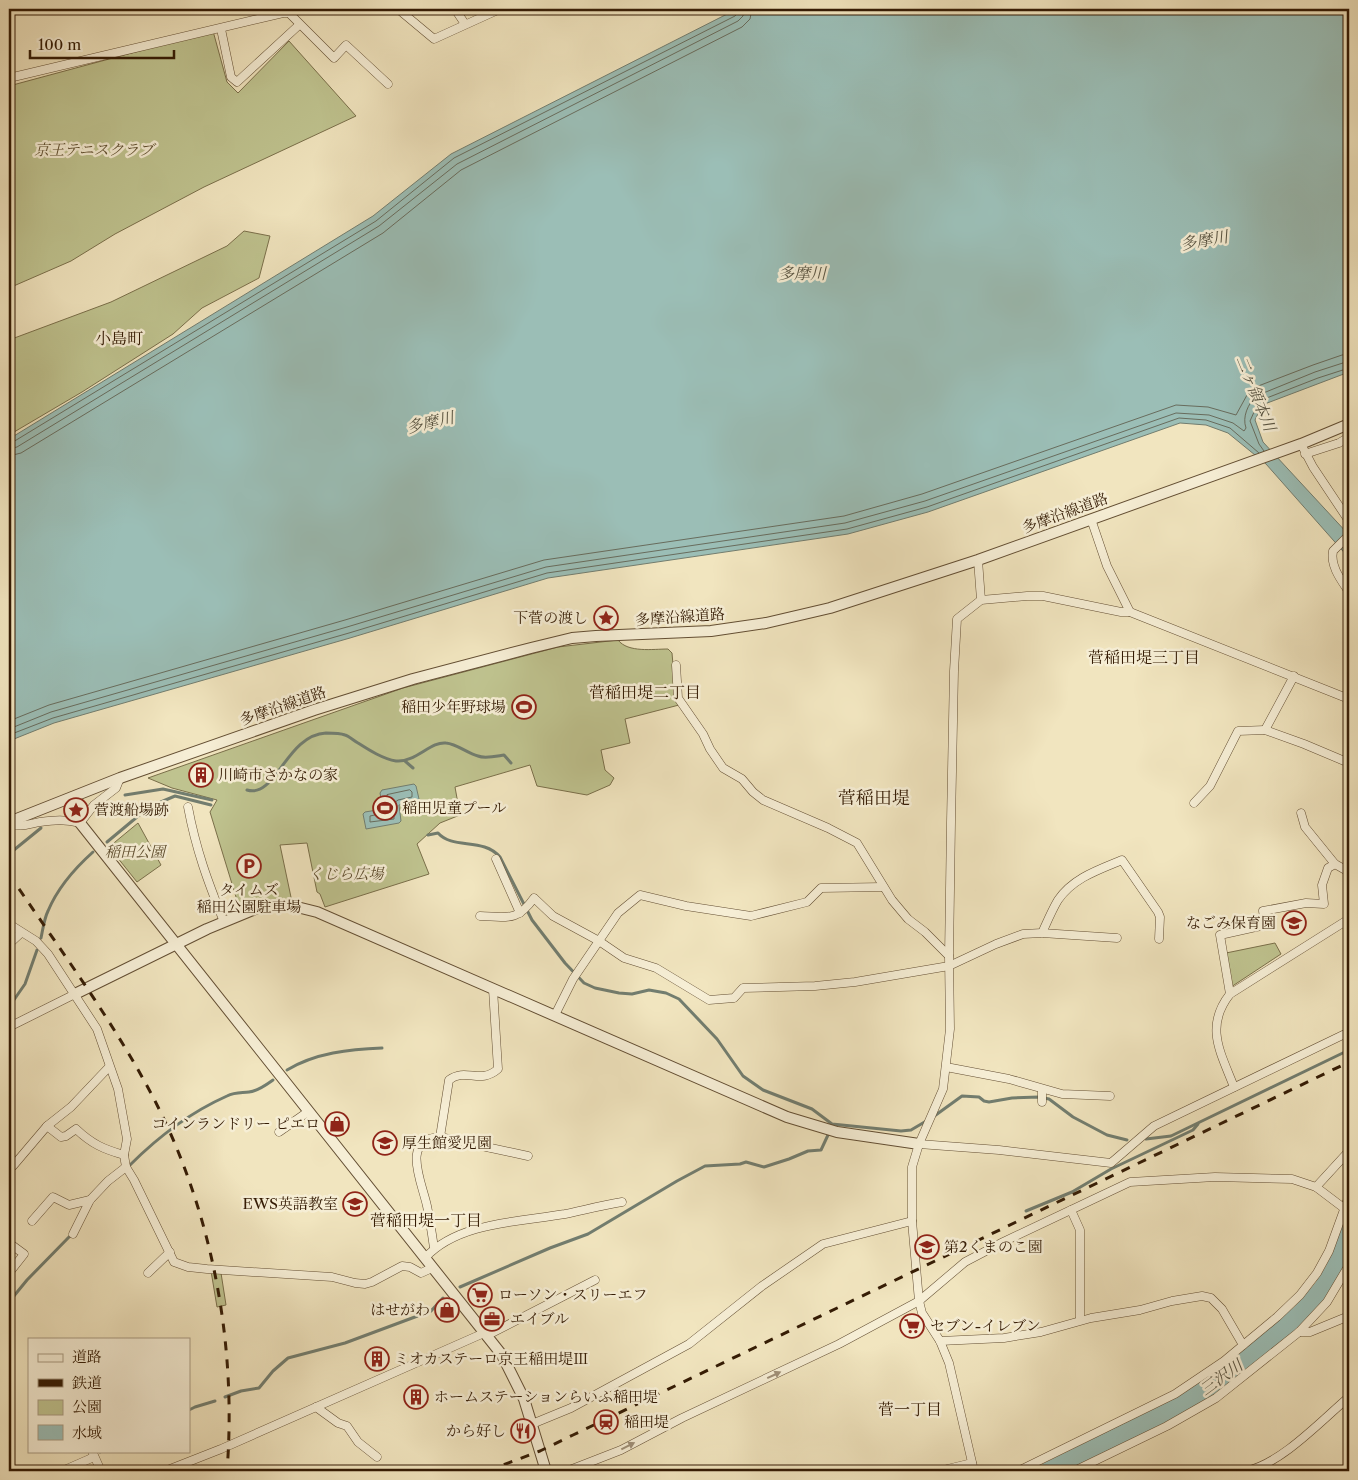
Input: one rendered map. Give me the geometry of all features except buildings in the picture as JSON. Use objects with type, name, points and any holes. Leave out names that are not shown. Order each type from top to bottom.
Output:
[{"type":"street","points":[[398,9],[434,39],[500,9]]},
{"type":"street","points":[[454,9],[465,24]]},
{"type":"street","points":[[9,78],[289,13],[334,58],[346,45],[388,84]]},
{"type":"street","points":[[221,29],[232,77],[237,82],[300,25]]},
{"type":"street","name":"多摩沿線道路","points":[[9,823],[120,778],[314,710],[413,679],[531,648],[572,638],[711,631],[766,623],[830,608],[978,560],[1235,467],[1299,448],[1349,424]]},
{"type":"street","points":[[1349,438],[1340,443],[1299,448],[1349,521]]},
{"type":"street","points":[[1091,519],[1107,566],[1130,612]]},
{"type":"street","points":[[1349,535],[1333,551],[1333,562],[1349,592]]},
{"type":"street","points":[[978,560],[981,600]]},
{"type":"street","points":[[939,1471],[973,1467],[949,1363],[940,1341],[922,1313],[919,1302],[912,1221],[912,1166],[919,1144],[943,1089],[950,1029],[949,956],[954,680],[958,619],[981,600],[1027,596],[1043,596],[1121,612],[1130,612],[1349,699]]},
{"type":"street","points":[[676,665],[678,698],[703,734],[716,760],[723,768],[742,779],[763,800],[828,828],[857,844],[883,887],[908,919],[925,932],[949,956]]},
{"type":"street","points":[[1265,730],[1294,676]]},
{"type":"street","points":[[1194,803],[1210,786],[1238,731],[1265,730],[1304,744],[1349,764]]},
{"type":"street","points":[[80,823],[94,805],[116,788],[120,778]]},
{"type":"street","points":[[188,807],[202,867],[224,922]]},
{"type":"street","points":[[1301,813],[1305,827],[1335,864],[1349,872]]},
{"type":"street","points":[[9,823],[16,826],[64,820],[80,823],[485,1334],[509,1367],[524,1399],[546,1471]]},
{"type":"street","points":[[496,859],[524,910]]},
{"type":"street","points":[[1042,933],[1058,901],[1066,891],[1088,874],[1122,860],[1158,912],[1160,917],[1159,938]]},
{"type":"street","points":[[1230,994],[1220,935],[1265,925],[1262,911],[1306,903],[1324,904],[1322,885],[1328,868],[1335,864]]},
{"type":"street","points":[[555,1015],[573,979],[618,913],[640,895],[686,906],[751,916],[806,902],[821,888],[883,887]]},
{"type":"street","points":[[480,916],[513,917],[524,910],[534,898],[553,916],[600,941],[624,958],[656,968],[709,1000],[734,998],[743,988],[839,983],[949,966],[996,944],[1023,934],[1042,933],[1117,938]]},
{"type":"street","points":[[9,1027],[224,922],[260,907],[276,905],[301,908],[317,912],[494,988],[787,1117],[837,1132],[919,1144],[999,1150],[1111,1163],[1154,1126],[1349,1032]]},
{"type":"street","points":[[1234,1087],[1217,1043],[1216,1020],[1221,1005],[1230,994],[1349,919]]},
{"type":"street","points":[[9,924],[36,941],[48,954],[97,1029],[118,1089],[127,1139],[124,1155],[126,1167],[174,1262],[188,1267],[332,1277],[355,1283],[372,1282],[402,1266],[410,1267],[421,1273],[432,1268]]},
{"type":"street","points":[[9,944],[21,933]]},
{"type":"street","points":[[440,1137],[449,1080],[455,1075],[460,1074],[488,1075],[498,1069],[494,988]]},
{"type":"street","points":[[9,1166],[13,1166],[47,1126],[71,1107],[109,1067]]},
{"type":"street","points":[[946,1067],[1009,1079],[1042,1095],[1110,1096]]},
{"type":"street","points":[[279,1132],[308,1111]]},
{"type":"street","points":[[47,1126],[61,1137],[76,1129],[90,1142],[101,1148],[124,1155]]},
{"type":"street","points":[[434,1248],[427,1205],[416,1161],[422,1143],[428,1139],[440,1137],[528,1156]]},
{"type":"street","points":[[1316,1187],[1349,1151]]},
{"type":"street","points":[[73,1234],[90,1200],[108,1181],[126,1167]]},
{"type":"street","points":[[567,1471],[621,1450],[682,1418],[839,1344],[919,1302],[964,1262],[1130,1182],[1215,1177],[1292,1179],[1316,1187],[1347,1211]]},
{"type":"street","points":[[1018,1471],[1175,1394],[1205,1375],[1291,1306],[1317,1273],[1329,1251],[1347,1211],[1349,1196]]},
{"type":"street","points":[[32,1221],[53,1197],[69,1205],[90,1200]]},
{"type":"street","points":[[424,1258],[434,1248],[450,1238],[474,1229],[566,1214],[622,1202]]},
{"type":"street","points":[[1071,1210],[1080,1230],[1080,1320]]},
{"type":"street","points":[[532,1424],[570,1408],[689,1344],[762,1286],[823,1244],[912,1221]]},
{"type":"street","points":[[9,1243],[24,1254],[9,1274]]},
{"type":"street","points":[[148,1273],[170,1252]]},
{"type":"street","points":[[1074,1471],[1167,1426],[1223,1392],[1299,1332],[1327,1302],[1349,1265]]},
{"type":"street","points":[[165,1471],[221,1449],[485,1334],[595,1280]]},
{"type":"street","points":[[940,1341],[1004,1338],[1040,1332],[1080,1320],[1140,1310],[1172,1301],[1202,1296],[1211,1298],[1222,1309],[1243,1345]]},
{"type":"street","points":[[1299,1332],[1310,1332],[1349,1316]]},
{"type":"street","points":[[1246,1471],[1259,1468],[1278,1457],[1349,1397]]},
{"type":"street","points":[[316,1407],[338,1423],[347,1426],[358,1442],[377,1457]]},
{"type":"street","points":[[62,1471],[93,1454],[102,1471]]},
{"type":"green space","name":"京王テニスクラブ","points":[[213,31],[227,82],[238,93],[289,41],[356,116],[204,187],[115,234],[71,261],[9,288],[9,86]]},
{"type":"green space","points":[[244,231],[270,236],[259,278],[202,308],[173,334],[82,392],[9,435],[9,340],[111,302],[227,246]]},
{"type":"green space","name":"くじら広場","points":[[618,640],[622,644],[634,649],[668,649],[672,653],[676,700],[679,705],[625,719],[630,743],[601,750],[605,770],[614,778],[610,785],[587,795],[537,786],[530,765],[455,787],[460,815],[440,823],[417,844],[429,874],[325,907],[320,894],[317,892],[307,843],[280,845],[292,902],[259,903],[240,910],[210,812],[217,800],[172,788],[148,778],[403,688],[558,647]]},
{"type":"green space","name":"稲田公園","points":[[138,823],[161,865],[137,882],[109,847]]},
{"type":"green space","points":[[1275,943],[1281,954],[1231,987],[1226,953]]},
{"type":"green space","points":[[211,1271],[221,1273],[226,1305],[217,1307]]},
{"type":"water","name":"多摩川","points":[[737,9],[1349,9],[1349,372],[1262,405],[1255,420],[1263,442],[1349,535],[1349,558],[1266,464],[1228,433],[1206,425],[1180,423],[928,512],[848,534],[548,578],[350,638],[54,723],[9,741],[9,439],[373,216],[451,154]]},
{"type":"water","points":[[414,784],[419,799],[416,802],[399,805],[401,821],[399,823],[366,829],[363,814],[383,809],[380,793],[382,790]]},
{"type":"waterway","points":[[247,790],[257,790],[266,785],[301,744],[312,736],[326,733],[338,733],[347,736],[376,754],[396,761],[410,759],[435,745],[446,743],[481,757],[504,755],[511,763]]},
{"type":"waterway","points":[[405,761],[413,768]]},
{"type":"waterway","points":[[125,795],[163,789],[212,800]]},
{"type":"waterway","points":[[107,842],[149,807],[175,796],[211,805]]},
{"type":"waterway","points":[[9,854],[41,828]]},
{"type":"waterway","points":[[428,835],[438,833],[452,841],[477,845],[493,851],[500,857],[532,920],[565,963],[584,983],[595,988],[619,993],[632,994],[649,990],[666,993],[679,999],[717,1039],[743,1076],[763,1090],[812,1109],[832,1124],[901,1131],[911,1130],[928,1120]]},
{"type":"waterway","points":[[41,938],[52,902],[73,872],[93,852]]},
{"type":"waterway","points":[[9,1007],[25,984],[37,950]]},
{"type":"waterway","points":[[287,1070],[298,1064],[333,1053],[382,1048]]},
{"type":"waterway","points":[[1146,1139],[1171,1136],[1349,1050]]},
{"type":"waterway","points":[[130,1165],[151,1145],[200,1110],[235,1093],[249,1092],[262,1088],[273,1080]]},
{"type":"waterway","points":[[933,1117],[962,1096],[979,1097],[989,1102],[1012,1098],[1039,1097],[1049,1099],[1073,1117],[1107,1135],[1127,1140]]},
{"type":"waterway","points":[[1026,1211],[1072,1192],[1111,1169],[1193,1130],[1198,1124]]},
{"type":"waterway","points":[[460,1287],[550,1248],[588,1234],[705,1166],[746,1162],[764,1167],[808,1151],[821,1150],[828,1135]]},
{"type":"waterway","name":"三沢川","points":[[1048,1471],[1188,1401],[1232,1371],[1301,1313],[1322,1289],[1334,1270],[1349,1232]]},
{"type":"waterway","points":[[9,1302],[27,1280],[70,1236]]},
{"type":"waterway","points":[[225,1397],[241,1391],[259,1388],[273,1371],[288,1358],[345,1343],[431,1311],[443,1298]]},
{"type":"waterway","points":[[190,1410],[215,1401]]},
{"type":"railway","points":[[9,874],[102,1011],[137,1068],[174,1141],[191,1186],[205,1232],[224,1326],[229,1423],[227,1471]]},
{"type":"railway","points":[[487,1471],[540,1451],[1349,1062]]},
{"type":"place","name":"下菅の渡し","points":[[606,618]]},
{"type":"place","name":"稲田少年野球場","points":[[524,707]]},
{"type":"place","name":"川崎市さかなの家","points":[[201,775]]},
{"type":"place","name":"稲田児童プール","points":[[385,808]]},
{"type":"place","name":"菅渡船場跡","points":[[76,810]]},
{"type":"place","name":"タイムズ 稲田公園駐車場","points":[[249,866]]},
{"type":"place","name":"なごみ保育園","points":[[1294,923]]},
{"type":"place","name":"コインランドリー ピエロ","points":[[337,1124]]},
{"type":"place","name":"厚生館愛児園","points":[[385,1143]]},
{"type":"place","name":"EWS英語教室","points":[[355,1204]]},
{"type":"place","name":"第2くまのこ園","points":[[927,1247]]},
{"type":"place","name":"ローソン・スリーエフ","points":[[480,1295]]},
{"type":"place","name":"はせがわ","points":[[447,1310]]},
{"type":"place","name":"エイブル","points":[[492,1319]]},
{"type":"place","name":"セブン-イレブン","points":[[912,1326]]},
{"type":"place","name":"ミオカステーロ京王稲田堤Ⅲ","points":[[377,1359]]},
{"type":"place","name":"ホームステーションらいふ稲田堤","points":[[416,1397]]},
{"type":"place","name":"稲田堤","points":[[606,1422]]},
{"type":"place","name":"から好し","points":[[523,1431]]},
{"type":"district","name":"小島町","points":[[119,338]]},
{"type":"district","name":"菅稲田堤三丁目","points":[[1144,657]]},
{"type":"district","name":"菅稲田堤二丁目","points":[[645,692]]},
{"type":"district","name":"菅稲田堤","points":[[874,798]]},
{"type":"district","name":"菅稲田堤一丁目","points":[[426,1220]]},
{"type":"district","name":"菅一丁目","points":[[910,1409]]},
{"type":"water label","name":"二ヶ領本川","points":[[1256,393]]}]
